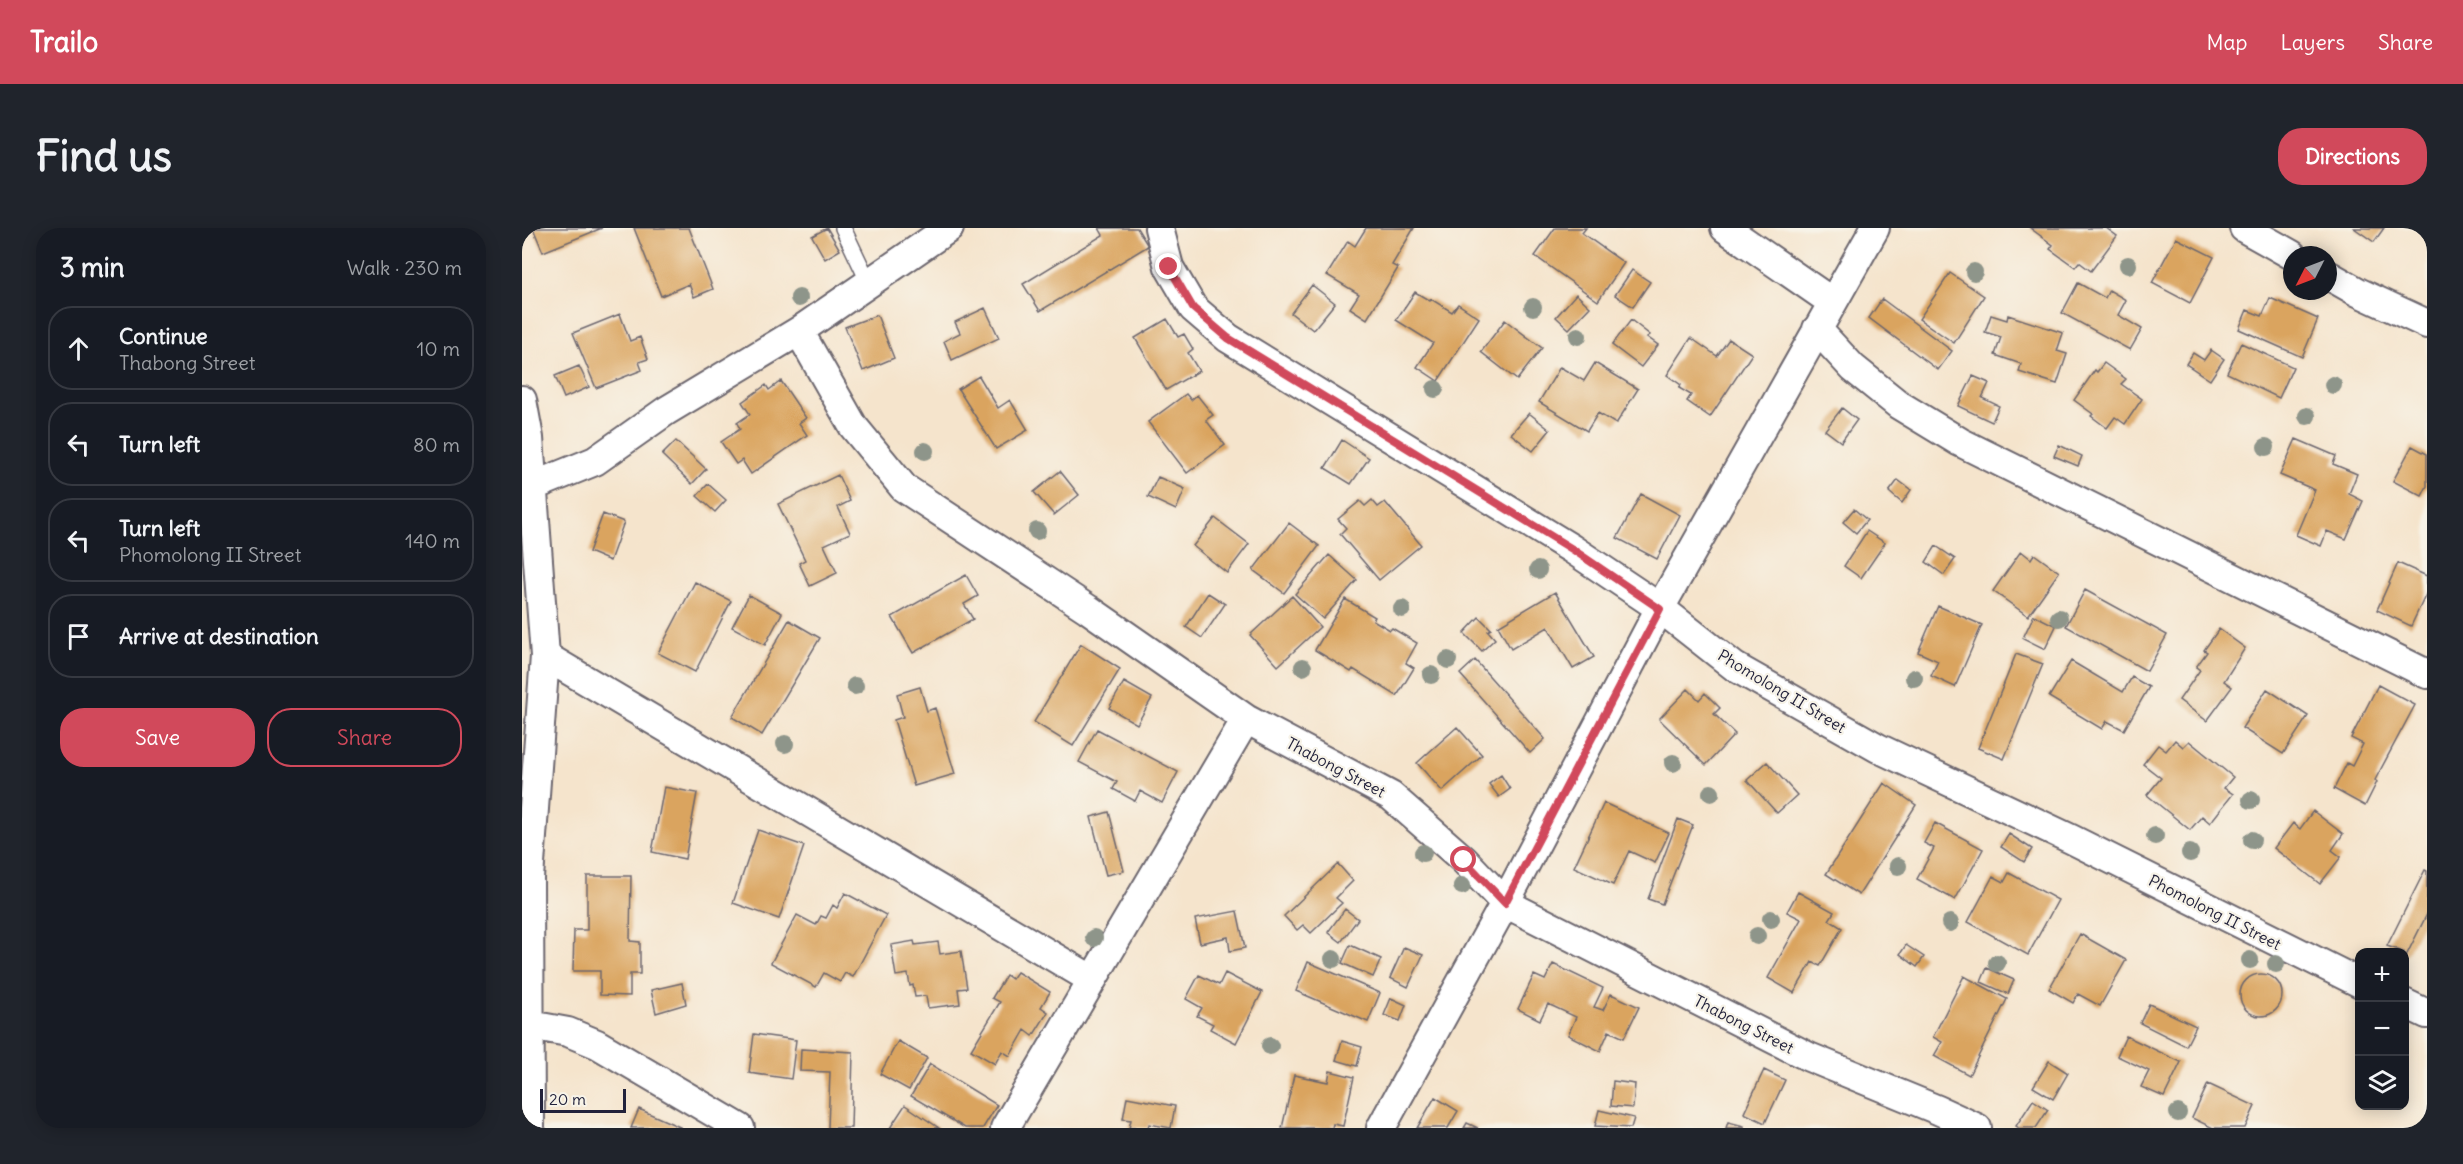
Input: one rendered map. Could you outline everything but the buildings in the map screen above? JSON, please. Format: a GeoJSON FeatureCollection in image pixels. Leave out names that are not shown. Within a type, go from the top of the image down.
{"type":"FeatureCollection","features":[{"type":"Feature","properties":{"kind":"street"},"geometry":{"type":"LineString","coordinates":[[531,487],[595,461],[666,411],[799,331],[949,228]]}},
{"type":"Feature","properties":{"kind":"street","name":"Phomolong II Street"},"geometry":{"type":"LineString","coordinates":[[1159,228],[1169,267],[1193,308],[1228,338],[1572,549],[1660,609],[1735,667],[1878,748],[2071,839],[2355,981]]}},
{"type":"Feature","properties":{"kind":"street"},"geometry":{"type":"LineString","coordinates":[[1725,228],[1832,302]]}},
{"type":"Feature","properties":{"kind":"street"},"geometry":{"type":"LineString","coordinates":[[1381,1128],[1505,903],[1660,609],[1875,228]]}},
{"type":"Feature","properties":{"kind":"street"},"geometry":{"type":"LineString","coordinates":[[2244,228],[2283,250]]}},
{"type":"Feature","properties":{"kind":"street"},"geometry":{"type":"LineString","coordinates":[[2337,279],[2427,324]]}},
{"type":"Feature","properties":{"kind":"street"},"geometry":{"type":"LineString","coordinates":[[1817,329],[1853,368],[1899,405],[1960,442],[2427,674]]}},
{"type":"Feature","properties":{"kind":"street","name":"Thabong Street"},"geometry":{"type":"LineString","coordinates":[[799,331],[853,426],[904,488],[1088,609],[1246,719],[1391,796],[1464,860],[1505,903],[1809,1057],[1977,1128]]}},
{"type":"Feature","properties":{"kind":"street"},"geometry":{"type":"LineString","coordinates":[[522,400],[529,438],[545,656],[529,878],[530,1128]]}},
{"type":"Feature","properties":{"kind":"street"},"geometry":{"type":"LineString","coordinates":[[545,656],[1091,979]]}},
{"type":"Feature","properties":{"kind":"street"},"geometry":{"type":"LineString","coordinates":[[1005,1128],[1246,719]]}},
{"type":"Feature","properties":{"kind":"street"},"geometry":{"type":"LineString","coordinates":[[2409,1006],[2427,1014]]}},
{"type":"Feature","properties":{"kind":"street"},"geometry":{"type":"LineString","coordinates":[[530,1025],[568,1032],[597,1044],[740,1128]]}},
{"type":"Feature","properties":{"kind":"lane"},"geometry":{"type":"LineString","coordinates":[[843,228],[869,283]]}},
{"type":"Feature","properties":{"kind":"route"},"geometry":{"type":"LineString","coordinates":[[1169,267],[1193,308],[1228,338],[1572,549],[1660,609],[1505,903],[1464,860]]}}]}
